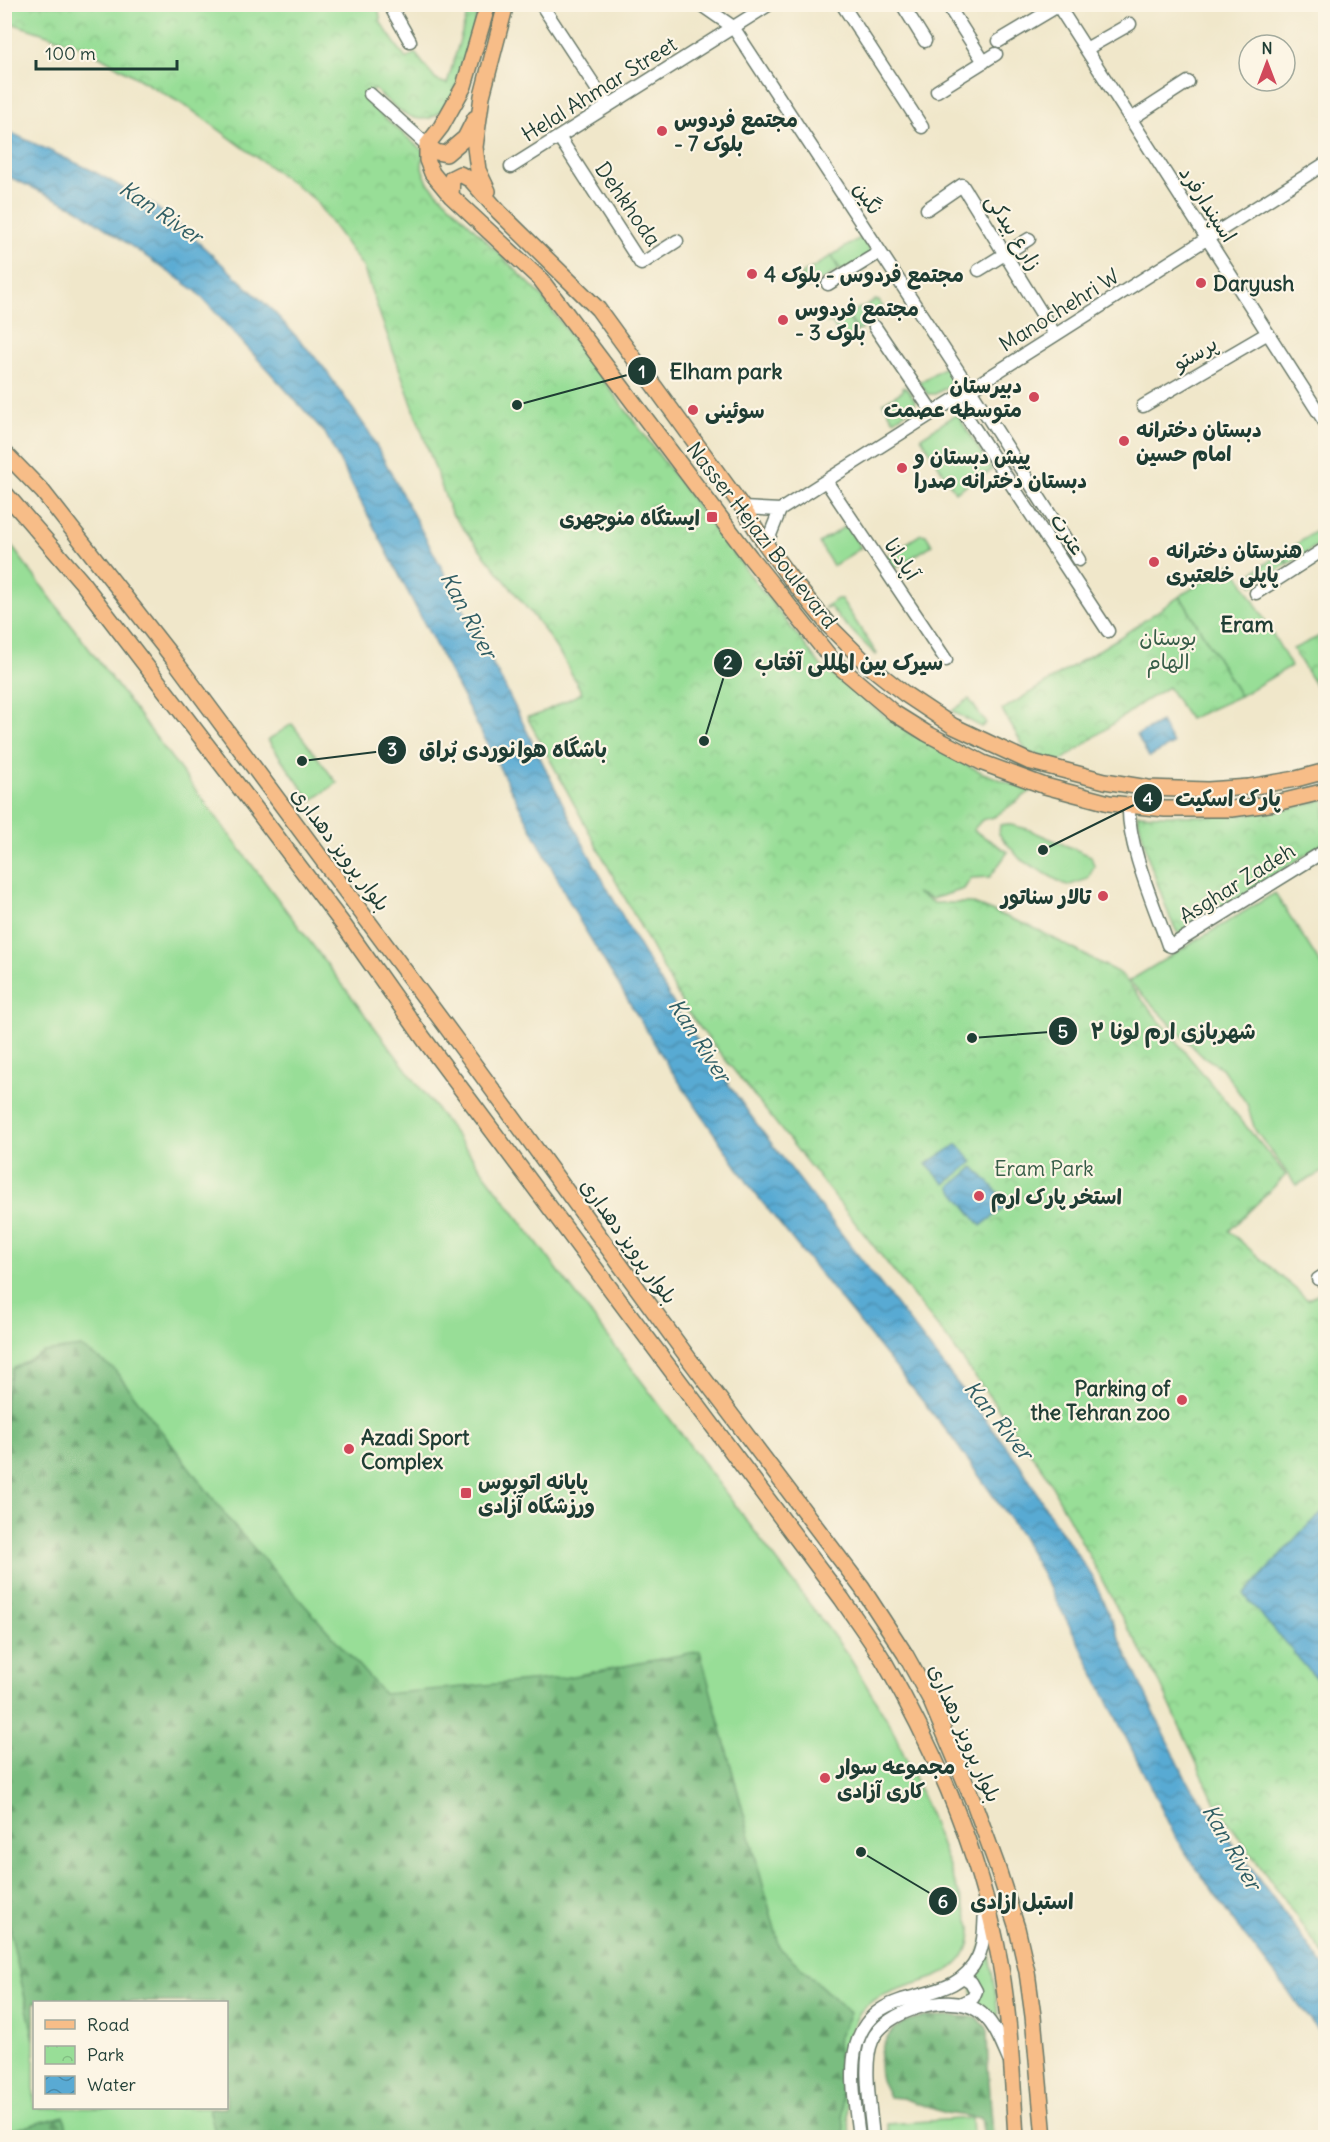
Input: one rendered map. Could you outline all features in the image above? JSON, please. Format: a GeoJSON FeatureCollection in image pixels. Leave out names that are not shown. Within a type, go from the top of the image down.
{"type":"FeatureCollection","features":[{"type":"Feature","properties":{"kind":"main road"},"geometry":{"type":"LineString","coordinates":[[483,96],[470,130],[454,149],[446,154],[436,152],[427,145],[441,127],[464,86],[488,4]]}},
{"type":"Feature","properties":{"kind":"main road"},"geometry":{"type":"LineString","coordinates":[[499,212],[478,170],[475,147],[483,96],[506,4]]}},
{"type":"Feature","properties":{"kind":"main road","name":"Nasser Hejazi Boulevard"},"geometry":{"type":"LineString","coordinates":[[427,145],[427,160],[432,173],[451,196],[541,280],[750,557],[834,662],[894,713],[926,733],[983,762],[1045,786],[1129,806],[1165,809],[1232,809],[1276,803],[1326,792]]}},
{"type":"Feature","properties":{"kind":"main road"},"geometry":{"type":"LineString","coordinates":[[451,196],[452,178],[460,174],[471,180],[499,212]]}},
{"type":"Feature","properties":{"kind":"main road","name":"Nasser Hejazi Boulevard"},"geometry":{"type":"LineString","coordinates":[[499,212],[598,309],[743,508],[766,545],[831,628],[886,680],[953,726],[1028,761],[1105,781],[1148,788],[1208,790],[1249,787],[1326,771]]}},
{"type":"Feature","properties":{"kind":"main road","name":"بلوار پرویز دهداری"},"geometry":{"type":"LineString","coordinates":[[4,452],[43,492],[106,570],[179,667],[458,1042],[689,1359],[862,1588],[905,1654],[930,1699],[974,1803],[1017,1928],[1027,1972],[1033,2016],[1044,2138]]}},
{"type":"Feature","properties":{"kind":"main road","name":"بلوار پرویز دهداری"},"geometry":{"type":"LineString","coordinates":[[4,492],[81,581],[345,927],[424,1040],[842,1599],[884,1662],[936,1765],[973,1857],[985,1896],[1004,1985],[1016,2138]]}},
{"type":"Feature","properties":{"kind":"street"},"geometry":{"type":"LineString","coordinates":[[388,4],[410,41]]}},
{"type":"Feature","properties":{"kind":"street"},"geometry":{"type":"LineString","coordinates":[[541,4],[608,106]]}},
{"type":"Feature","properties":{"kind":"street"},"geometry":{"type":"LineString","coordinates":[[700,4],[733,27]]}},
{"type":"Feature","properties":{"kind":"street","name":"Helal Ahmar Street"},"geometry":{"type":"LineString","coordinates":[[511,167],[770,4]]}},
{"type":"Feature","properties":{"kind":"street"},"geometry":{"type":"LineString","coordinates":[[842,4],[922,127]]}},
{"type":"Feature","properties":{"kind":"street"},"geometry":{"type":"LineString","coordinates":[[902,4],[925,41]]}},
{"type":"Feature","properties":{"kind":"street"},"geometry":{"type":"LineString","coordinates":[[947,4],[984,62]]}},
{"type":"Feature","properties":{"kind":"street"},"geometry":{"type":"LineString","coordinates":[[999,41],[1059,5]]}},
{"type":"Feature","properties":{"kind":"street","name":"اسپندارفرد"},"geometry":{"type":"LineString","coordinates":[[1059,5],[1326,424]]}},
{"type":"Feature","properties":{"kind":"street"},"geometry":{"type":"LineString","coordinates":[[1086,49],[1130,24]]}},
{"type":"Feature","properties":{"kind":"street","name":"نگین"},"geometry":{"type":"LineString","coordinates":[[733,27],[1079,560]]}},
{"type":"Feature","properties":{"kind":"street"},"geometry":{"type":"LineString","coordinates":[[937,91],[996,54]]}},
{"type":"Feature","properties":{"kind":"street"},"geometry":{"type":"LineString","coordinates":[[1131,119],[1188,82]]}},
{"type":"Feature","properties":{"kind":"street"},"geometry":{"type":"LineString","coordinates":[[370,94],[427,145]]}},
{"type":"Feature","properties":{"kind":"street","name":"Dehkhoda"},"geometry":{"type":"LineString","coordinates":[[559,137],[641,264],[677,241]]}},
{"type":"Feature","properties":{"kind":"street","name":"Manochehri W"},"geometry":{"type":"LineString","coordinates":[[780,510],[1326,164]]}},
{"type":"Feature","properties":{"kind":"street","name":"زارع بیدکی"},"geometry":{"type":"LineString","coordinates":[[927,209],[962,185],[1055,335]]}},
{"type":"Feature","properties":{"kind":"street"},"geometry":{"type":"LineString","coordinates":[[979,270],[1029,238]]}},
{"type":"Feature","properties":{"kind":"street"},"geometry":{"type":"LineString","coordinates":[[828,284],[880,252]]}},
{"type":"Feature","properties":{"kind":"street"},"geometry":{"type":"LineString","coordinates":[[875,327],[933,413]]}},
{"type":"Feature","properties":{"kind":"street","name":"پرستو"},"geometry":{"type":"LineString","coordinates":[[1143,406],[1268,333]]}},
{"type":"Feature","properties":{"kind":"street","name":"عترت"},"geometry":{"type":"LineString","coordinates":[[955,399],[1108,632]]}},
{"type":"Feature","properties":{"kind":"street","name":"آپادانا"},"geometry":{"type":"LineString","coordinates":[[826,480],[946,660]]}},
{"type":"Feature","properties":{"kind":"street"},"geometry":{"type":"LineString","coordinates":[[743,508],[780,510],[766,545]]}},
{"type":"Feature","properties":{"kind":"street"},"geometry":{"type":"LineString","coordinates":[[1256,593],[1326,548]]}},
{"type":"Feature","properties":{"kind":"street","name":"Asghar Zadeh"},"geometry":{"type":"LineString","coordinates":[[1129,806],[1128,818],[1137,852],[1161,925],[1171,946],[1326,850]]}},
{"type":"Feature","properties":{"kind":"street"},"geometry":{"type":"LineString","coordinates":[[859,2138],[855,2056],[864,2027],[878,2012],[897,2001],[940,1990],[963,1977],[981,1949],[985,1896]]}},
{"type":"Feature","properties":{"kind":"street"},"geometry":{"type":"LineString","coordinates":[[873,2138],[868,2067],[872,2041],[887,2021],[902,2013],[944,2004],[962,2003],[973,1998],[976,1991],[971,1982],[963,1977]]}},
{"type":"Feature","properties":{"kind":"street"},"geometry":{"type":"LineString","coordinates":[[962,2003],[979,2011],[991,2023],[1011,2065]]}},
{"type":"Feature","properties":{"kind":"green space","name":"Eram Park"},"geometry":{"type":"Polygon","coordinates":[[[4,5],[378,5],[381,23],[406,59],[415,53],[436,80],[447,84],[470,5],[479,5],[468,56],[453,95],[443,109],[430,118],[415,118],[399,110],[374,89],[364,100],[423,151],[422,168],[428,183],[539,293],[708,521],[822,667],[884,715],[947,755],[983,773],[1031,791],[994,817],[982,820],[973,830],[1008,852],[990,877],[971,878],[964,889],[932,899],[916,893],[934,903],[971,903],[1032,927],[1121,974],[1286,1175],[1229,1231],[1308,1300],[1325,1289],[1325,1957],[1215,1803],[1160,1683],[1120,1614],[1044,1471],[946,1337],[685,1009],[527,717],[537,715],[582,693],[542,627],[451,513],[363,267],[314,199],[189,108],[84,47],[5,21],[4,5]]]}},
{"type":"Feature","properties":{"kind":"green space"},"geometry":{"type":"Polygon","coordinates":[[[860,238],[870,250],[870,255],[842,272],[832,257],[839,270],[808,288],[802,276],[799,276],[860,238]]]}},
{"type":"Feature","properties":{"kind":"green space"},"geometry":{"type":"Polygon","coordinates":[[[875,300],[879,301],[885,315],[858,331],[849,317],[846,317],[859,308],[864,310],[872,321],[865,309],[862,308],[875,300]]]}},
{"type":"Feature","properties":{"kind":"green space"},"geometry":{"type":"Polygon","coordinates":[[[842,314],[845,319],[848,318],[857,332],[843,341],[832,323],[828,323],[842,314]]]}},
{"type":"Feature","properties":{"kind":"green space"},"geometry":{"type":"Polygon","coordinates":[[[946,368],[951,378],[949,386],[935,394],[927,394],[921,384],[917,384],[946,368]]]}},
{"type":"Feature","properties":{"kind":"green space"},"geometry":{"type":"Polygon","coordinates":[[[903,387],[907,388],[915,401],[914,407],[894,420],[883,403],[903,391],[903,387]]]}},
{"type":"Feature","properties":{"kind":"green space"},"geometry":{"type":"Polygon","coordinates":[[[957,414],[992,470],[955,492],[921,437],[957,414]]]}},
{"type":"Feature","properties":{"kind":"green space"},"geometry":{"type":"Polygon","coordinates":[[[844,527],[848,527],[861,548],[833,566],[819,543],[844,527]]]}},
{"type":"Feature","properties":{"kind":"green space"},"geometry":{"type":"Polygon","coordinates":[[[1320,528],[1325,540],[1289,564],[1281,553],[1320,528]]]}},
{"type":"Feature","properties":{"kind":"green space"},"geometry":{"type":"Polygon","coordinates":[[[921,534],[926,535],[932,545],[894,569],[888,560],[882,559],[921,534]]]}},
{"type":"Feature","properties":{"kind":"green space","name":"Azadi Sport Complex"},"geometry":{"type":"Polygon","coordinates":[[[4,536],[848,1655],[891,1726],[922,1795],[971,1926],[969,1945],[961,1960],[950,1970],[885,1995],[860,2012],[848,2041],[846,2057],[850,2137],[5,2137],[4,536]]]}},
{"type":"Feature","properties":{"kind":"green space"},"geometry":{"type":"Polygon","coordinates":[[[1277,553],[1280,553],[1287,564],[1253,586],[1247,576],[1276,557],[1277,553]]]}},
{"type":"Feature","properties":{"kind":"green space"},"geometry":{"type":"Polygon","coordinates":[[[1232,563],[1291,666],[1240,696],[1180,596],[1232,563]]]}},
{"type":"Feature","properties":{"kind":"green space","name":"بوستان الهام"},"geometry":{"type":"Polygon","coordinates":[[[1180,596],[1240,696],[1189,719],[1168,687],[1058,763],[1027,752],[1002,710],[1120,637],[1180,596]]]}},
{"type":"Feature","properties":{"kind":"green space"},"geometry":{"type":"Polygon","coordinates":[[[837,599],[841,599],[876,655],[830,607],[824,608],[837,599]]]}},
{"type":"Feature","properties":{"kind":"green space"},"geometry":{"type":"Polygon","coordinates":[[[1322,635],[1325,642],[1325,701],[1293,649],[1322,635]]]}},
{"type":"Feature","properties":{"kind":"green space"},"geometry":{"type":"Polygon","coordinates":[[[969,699],[986,723],[981,727],[952,711],[969,699]]]}},
{"type":"Feature","properties":{"kind":"green space"},"geometry":{"type":"Polygon","coordinates":[[[292,724],[337,783],[311,801],[268,740],[292,724]]]}},
{"type":"Feature","properties":{"kind":"green space"},"geometry":{"type":"Polygon","coordinates":[[[1325,799],[1325,842],[1183,936],[1177,932],[1149,860],[1137,814],[1232,815],[1279,810],[1325,799]]]}},
{"type":"Feature","properties":{"kind":"green space"},"geometry":{"type":"Polygon","coordinates":[[[1007,824],[1027,829],[1091,856],[1094,866],[1088,879],[1067,886],[1020,859],[999,834],[1000,825],[1007,824]]]}},
{"type":"Feature","properties":{"kind":"green space"},"geometry":{"type":"Polygon","coordinates":[[[1275,893],[1325,971],[1325,1171],[1296,1185],[1255,1130],[1247,1104],[1222,1068],[1201,1055],[1129,981],[1275,893]]]}},
{"type":"Feature","properties":{"kind":"green space"},"geometry":{"type":"Polygon","coordinates":[[[81,1347],[114,1369],[234,1526],[384,1694],[563,1678],[700,1651],[780,1948],[850,2013],[837,2041],[845,2137],[216,2137],[209,2109],[228,2109],[228,2001],[33,2001],[33,2035],[8,1921],[4,1922],[5,1399],[12,1369],[44,1352],[81,1347]]]}},
{"type":"Feature","properties":{"kind":"green space"},"geometry":{"type":"Polygon","coordinates":[[[986,1934],[1000,2036],[975,2004],[969,1976],[986,1934]]]}},
{"type":"Feature","properties":{"kind":"green space"},"geometry":{"type":"Polygon","coordinates":[[[977,2017],[987,2028],[993,2137],[984,2137],[981,2118],[945,2113],[902,2098],[889,2097],[881,2080],[879,2062],[881,2053],[893,2030],[908,2021],[919,2018],[977,2017]]]}},
{"type":"Feature","properties":{"kind":"green space"},"geometry":{"type":"Polygon","coordinates":[[[64,2116],[69,2137],[5,2137],[5,2132],[64,2116]]]}},
{"type":"Feature","properties":{"kind":"green space"},"geometry":{"type":"Polygon","coordinates":[[[972,2118],[973,2137],[889,2137],[888,2124],[972,2118]]]}},
{"type":"Feature","properties":{"kind":"water","name":"Kan River"},"geometry":{"type":"Polygon","coordinates":[[[5,130],[91,170],[151,203],[197,241],[274,312],[322,365],[369,432],[502,681],[579,836],[635,939],[685,1023],[761,1130],[1019,1463],[1050,1515],[1092,1576],[1188,1783],[1325,1968],[1325,2039],[1231,1918],[1177,1840],[1081,1647],[1021,1535],[950,1435],[754,1192],[667,1064],[579,920],[325,433],[196,291],[76,208],[5,175],[5,130]]]}},
{"type":"Feature","properties":{"kind":"water"},"geometry":{"type":"Polygon","coordinates":[[[1161,722],[1173,744],[1149,757],[1137,735],[1161,722]]]}},
{"type":"Feature","properties":{"kind":"water"},"geometry":{"type":"Polygon","coordinates":[[[958,1144],[973,1162],[945,1184],[926,1164],[958,1144]]]}},
{"type":"Feature","properties":{"kind":"water","name":"استخر پارک ارم"},"geometry":{"type":"Polygon","coordinates":[[[974,1167],[1009,1204],[981,1226],[950,1187],[974,1167]]]}},
{"type":"Feature","properties":{"kind":"water"},"geometry":{"type":"Polygon","coordinates":[[[1325,1511],[1325,1689],[1244,1595],[1302,1531],[1325,1511]]]}},
{"type":"Feature","properties":{"kind":"place","name":"مجتمع فردوس - بلوک 7"},"geometry":{"type":"Point","coordinates":[662,131]}},
{"type":"Feature","properties":{"kind":"place","name":"مجتمع فردوس - بلوک 4"},"geometry":{"type":"Point","coordinates":[752,274]}},
{"type":"Feature","properties":{"kind":"place","name":"Daryush"},"geometry":{"type":"Point","coordinates":[1201,283]}},
{"type":"Feature","properties":{"kind":"place","name":"مجتمع فردوس - بلوک 3"},"geometry":{"type":"Point","coordinates":[783,320]}},
{"type":"Feature","properties":{"kind":"place","name":"دبیرستان متوسطه عصمت"},"geometry":{"type":"Point","coordinates":[1034,397]}},
{"type":"Feature","properties":{"kind":"place","name":"Elham park"},"geometry":{"type":"Point","coordinates":[517,405]}},
{"type":"Feature","properties":{"kind":"place","name":"سوئینی"},"geometry":{"type":"Point","coordinates":[693,410]}},
{"type":"Feature","properties":{"kind":"place","name":"دبستان دخترانه امام حسین"},"geometry":{"type":"Point","coordinates":[1124,441]}},
{"type":"Feature","properties":{"kind":"place","name":"پیش دبستان و دبستان دخترانه صدرا"},"geometry":{"type":"Point","coordinates":[902,468]}},
{"type":"Feature","properties":{"kind":"place","name":"ایستگاه منوچهری"},"geometry":{"type":"Point","coordinates":[712,517]}},
{"type":"Feature","properties":{"kind":"place","name":"هنرستان دخترانه پاپلی خلعتبری"},"geometry":{"type":"Point","coordinates":[1154,562]}},
{"type":"Feature","properties":{"kind":"place","name":"سیرک بین المللی آفتاب"},"geometry":{"type":"Point","coordinates":[704,741]}},
{"type":"Feature","properties":{"kind":"place","name":"باشگاه هوانوردی بُراق"},"geometry":{"type":"Point","coordinates":[302,761]}},
{"type":"Feature","properties":{"kind":"place","name":"پارک اسکیت"},"geometry":{"type":"Point","coordinates":[1043,850]}},
{"type":"Feature","properties":{"kind":"place","name":"تالار سناتور"},"geometry":{"type":"Point","coordinates":[1103,896]}},
{"type":"Feature","properties":{"kind":"place","name":"شهربازی ارم لونا ۲"},"geometry":{"type":"Point","coordinates":[972,1038]}},
{"type":"Feature","properties":{"kind":"place","name":"استخر پارک ارم"},"geometry":{"type":"Point","coordinates":[979,1196]}},
{"type":"Feature","properties":{"kind":"place","name":"Parking of the Tehran zoo"},"geometry":{"type":"Point","coordinates":[1182,1400]}},
{"type":"Feature","properties":{"kind":"place","name":"Azadi Sport Complex"},"geometry":{"type":"Point","coordinates":[349,1449]}},
{"type":"Feature","properties":{"kind":"place","name":"پایانه اتوبوس ورزشگاه آزادی"},"geometry":{"type":"Point","coordinates":[466,1493]}},
{"type":"Feature","properties":{"kind":"place","name":"مجموعه سوار کاری آزادی"},"geometry":{"type":"Point","coordinates":[825,1778]}},
{"type":"Feature","properties":{"kind":"place","name":"استبل ازادی"},"geometry":{"type":"Point","coordinates":[861,1852]}},
{"type":"Feature","properties":{"kind":"district","name":"Eram"},"geometry":{"type":"Point","coordinates":[1247,624]}}]}
